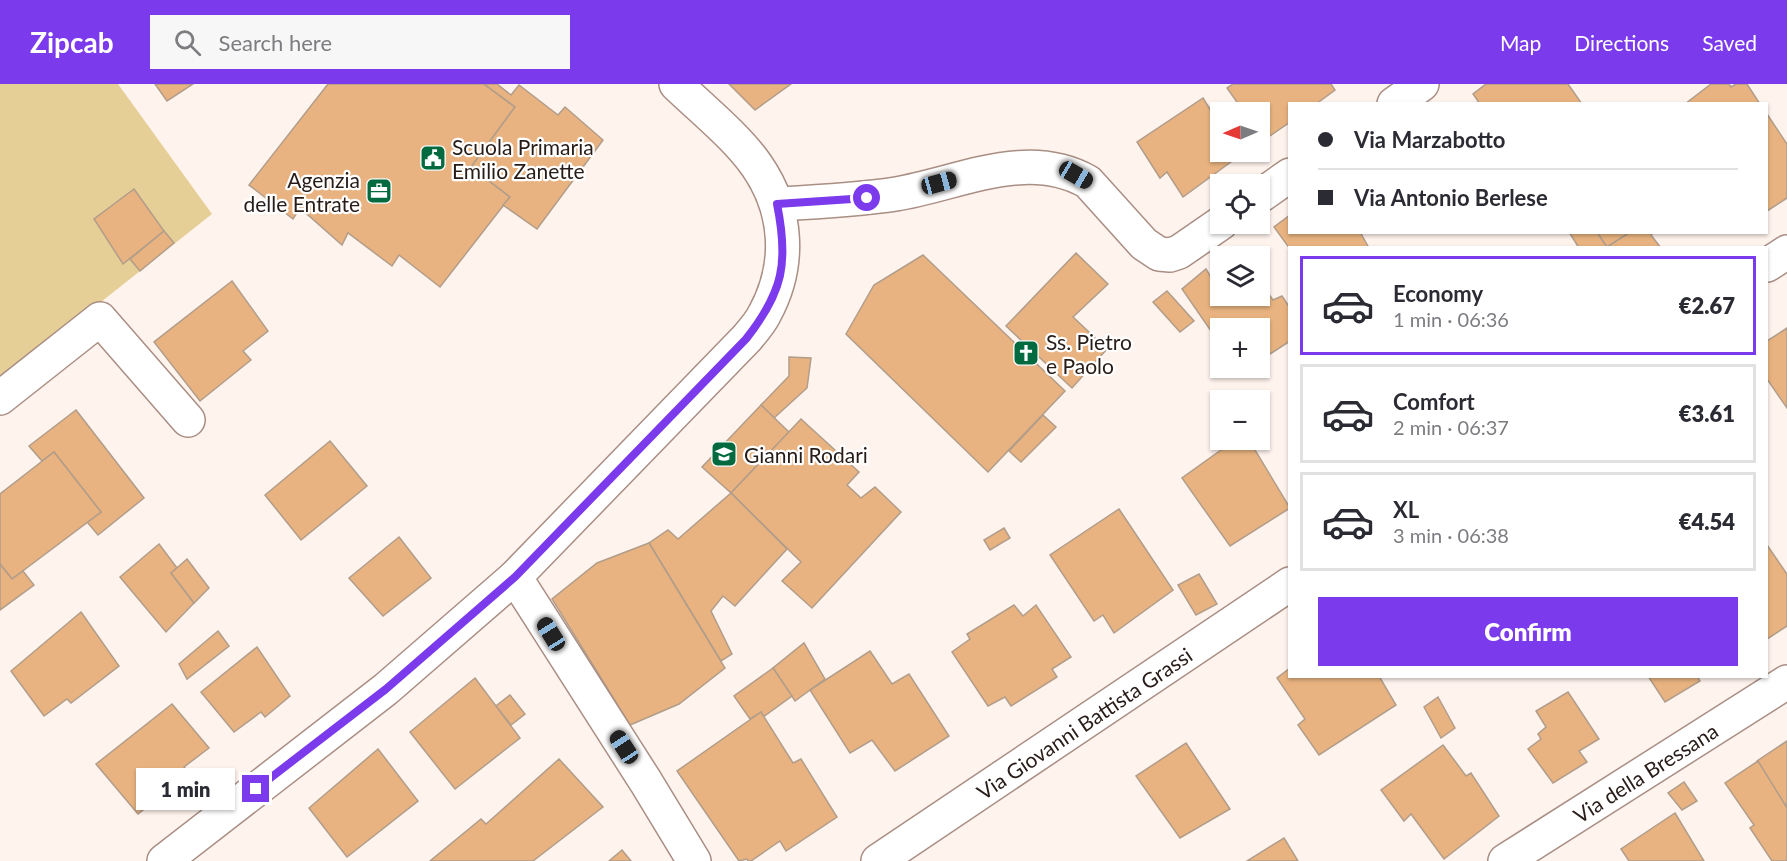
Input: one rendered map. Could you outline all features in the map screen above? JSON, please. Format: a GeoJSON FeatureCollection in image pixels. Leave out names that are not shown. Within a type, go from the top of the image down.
{"type":"FeatureCollection","features":[{"type":"Feature","properties":{"kind":"street"},"geometry":{"type":"LineString","coordinates":[[164,861],[386,689],[515,577],[746,339],[764,316],[781,275],[784,254],[779,215],[768,184],[756,164],[676,84]]}},
{"type":"Feature","properties":{"kind":"street"},"geometry":{"type":"LineString","coordinates":[[1397,102],[1422,84]]}},
{"type":"Feature","properties":{"kind":"street"},"geometry":{"type":"LineString","coordinates":[[779,215],[919,189],[978,173],[1047,168],[1076,175],[1088,182],[1144,244],[1160,254],[1170,255],[1179,252],[1210,231]]}},
{"type":"Feature","properties":{"kind":"street"},"geometry":{"type":"LineString","coordinates":[[1270,189],[1288,176]]}},
{"type":"Feature","properties":{"kind":"street"},"geometry":{"type":"LineString","coordinates":[[1768,264],[1787,252]]}},
{"type":"Feature","properties":{"kind":"street"},"geometry":{"type":"LineString","coordinates":[[0,398],[100,319],[188,420]]}},
{"type":"Feature","properties":{"kind":"street"},"geometry":{"type":"LineString","coordinates":[[515,577],[694,861]]}},
{"type":"Feature","properties":{"kind":"street","name":"Via Giovanni Battista Grassi"},"geometry":{"type":"LineString","coordinates":[[878,861],[1288,585]]}},
{"type":"Feature","properties":{"kind":"street","name":"Via della Bressana"},"geometry":{"type":"LineString","coordinates":[[1505,861],[1787,682]]}},
{"type":"Feature","properties":{"kind":"shaded area"},"geometry":{"type":"Polygon","coordinates":[[[0,84],[118,84],[212,214],[0,382],[0,84]]]}},
{"type":"Feature","properties":{"kind":"building"},"geometry":{"type":"Polygon","coordinates":[[[155,84],[193,84],[167,101],[155,84]]]}},
{"type":"Feature","properties":{"kind":"building","name":"Agenzia delle Entrate"},"geometry":{"type":"Polygon","coordinates":[[[328,84],[484,84],[515,107],[471,167],[510,197],[440,287],[399,255],[392,266],[348,233],[342,245],[300,208],[293,219],[249,185],[328,84]]]}},
{"type":"Feature","properties":{"kind":"building"},"geometry":{"type":"Polygon","coordinates":[[[484,84],[497,84],[511,95],[519,85],[558,115],[565,107],[603,140],[537,229],[503,205],[510,197],[471,167],[515,107],[484,84]]]}},
{"type":"Feature","properties":{"kind":"building"},"geometry":{"type":"Polygon","coordinates":[[[729,84],[791,84],[755,110],[729,84]]]}},
{"type":"Feature","properties":{"kind":"building"},"geometry":{"type":"Polygon","coordinates":[[[1233,84],[1331,84],[1335,90],[1319,102],[1288,102],[1288,123],[1270,136],[1270,102],[1237,102],[1227,88],[1233,84]]]}},
{"type":"Feature","properties":{"kind":"building"},"geometry":{"type":"Polygon","coordinates":[[[1486,84],[1568,84],[1581,102],[1479,102],[1473,94],[1486,84]]]}},
{"type":"Feature","properties":{"kind":"building"},"geometry":{"type":"Polygon","coordinates":[[[1711,84],[1729,84],[1731,87],[1736,84],[1747,84],[1759,102],[1688,102],[1711,84]]]}},
{"type":"Feature","properties":{"kind":"building"},"geometry":{"type":"Polygon","coordinates":[[[1203,98],[1210,109],[1210,162],[1231,162],[1214,174],[1210,174],[1210,177],[1183,197],[1167,172],[1160,178],[1137,142],[1203,98]]]}},
{"type":"Feature","properties":{"kind":"building"},"geometry":{"type":"Polygon","coordinates":[[[1768,116],[1787,144],[1787,198],[1768,210],[1768,116]]]}},
{"type":"Feature","properties":{"kind":"building"},"geometry":{"type":"Polygon","coordinates":[[[134,189],[164,231],[123,264],[94,219],[134,189]]]}},
{"type":"Feature","properties":{"kind":"building"},"geometry":{"type":"Polygon","coordinates":[[[1288,216],[1288,234],[1361,234],[1368,246],[1288,246],[1274,227],[1288,216]]]}},
{"type":"Feature","properties":{"kind":"building"},"geometry":{"type":"Polygon","coordinates":[[[164,231],[174,243],[140,271],[130,259],[164,231]]]}},
{"type":"Feature","properties":{"kind":"building"},"geometry":{"type":"Polygon","coordinates":[[[1570,234],[1598,234],[1606,246],[1578,246],[1570,234]]]}},
{"type":"Feature","properties":{"kind":"building"},"geometry":{"type":"Polygon","coordinates":[[[1598,234],[1627,234],[1609,246],[1598,234]]]}},
{"type":"Feature","properties":{"kind":"building"},"geometry":{"type":"Polygon","coordinates":[[[1627,234],[1651,235],[1659,246],[1609,246],[1627,234]]]}},
{"type":"Feature","properties":{"kind":"building"},"geometry":{"type":"Polygon","coordinates":[[[1076,253],[1108,284],[1073,317],[1107,349],[1072,388],[1006,326],[1076,253]]]}},
{"type":"Feature","properties":{"kind":"building"},"geometry":{"type":"Polygon","coordinates":[[[923,255],[1065,391],[988,472],[846,334],[874,285],[923,255]]]}},
{"type":"Feature","properties":{"kind":"building"},"geometry":{"type":"Polygon","coordinates":[[[1206,269],[1210,276],[1210,306],[1270,306],[1270,296],[1273,300],[1282,296],[1288,305],[1288,342],[1270,354],[1270,318],[1210,318],[1210,330],[1182,289],[1206,269]]]}},
{"type":"Feature","properties":{"kind":"building"},"geometry":{"type":"Polygon","coordinates":[[[232,281],[268,331],[243,351],[251,360],[200,401],[154,342],[232,281]]]}},
{"type":"Feature","properties":{"kind":"building"},"geometry":{"type":"Polygon","coordinates":[[[1167,291],[1194,321],[1180,332],[1153,302],[1167,291]]]}},
{"type":"Feature","properties":{"kind":"building"},"geometry":{"type":"Polygon","coordinates":[[[1787,328],[1787,408],[1768,380],[1768,340],[1787,328]]]}},
{"type":"Feature","properties":{"kind":"building"},"geometry":{"type":"Polygon","coordinates":[[[789,357],[811,358],[807,388],[774,418],[761,405],[789,376],[789,357]]]}},
{"type":"Feature","properties":{"kind":"building"},"geometry":{"type":"Polygon","coordinates":[[[761,405],[789,432],[731,493],[702,467],[761,405]]]}},
{"type":"Feature","properties":{"kind":"building"},"geometry":{"type":"Polygon","coordinates":[[[76,410],[144,498],[98,535],[87,522],[101,512],[54,452],[42,461],[29,446],[76,410]]]}},
{"type":"Feature","properties":{"kind":"building"},"geometry":{"type":"Polygon","coordinates":[[[1043,415],[1056,427],[1021,462],[1009,451],[1043,415]]]}},
{"type":"Feature","properties":{"kind":"building"},"geometry":{"type":"Polygon","coordinates":[[[801,419],[859,472],[847,485],[861,498],[875,487],[901,512],[812,608],[782,581],[801,562],[731,493],[801,419]]]}},
{"type":"Feature","properties":{"kind":"building"},"geometry":{"type":"Polygon","coordinates":[[[330,441],[367,486],[301,540],[265,495],[330,441]]]}},
{"type":"Feature","properties":{"kind":"building"},"geometry":{"type":"Polygon","coordinates":[[[1221,450],[1255,450],[1288,505],[1288,509],[1230,546],[1182,478],[1221,450]]]}},
{"type":"Feature","properties":{"kind":"building"},"geometry":{"type":"Polygon","coordinates":[[[54,452],[101,512],[12,579],[0,564],[0,494],[54,452]]]}},
{"type":"Feature","properties":{"kind":"building"},"geometry":{"type":"Polygon","coordinates":[[[731,493],[787,549],[735,606],[723,596],[711,611],[732,654],[721,661],[649,543],[668,530],[678,539],[731,493]]]}},
{"type":"Feature","properties":{"kind":"building"},"geometry":{"type":"Polygon","coordinates":[[[1119,509],[1173,590],[1114,633],[1103,615],[1094,621],[1050,555],[1119,509]]]}},
{"type":"Feature","properties":{"kind":"building"},"geometry":{"type":"Polygon","coordinates":[[[1004,528],[1010,538],[990,550],[984,540],[1004,528]]]}},
{"type":"Feature","properties":{"kind":"building"},"geometry":{"type":"Polygon","coordinates":[[[399,537],[431,578],[383,616],[349,578],[399,537]]]}},
{"type":"Feature","properties":{"kind":"building"},"geometry":{"type":"Polygon","coordinates":[[[649,543],[725,668],[679,704],[630,725],[552,599],[597,563],[649,543]]]}},
{"type":"Feature","properties":{"kind":"building"},"geometry":{"type":"Polygon","coordinates":[[[159,544],[177,568],[171,573],[194,603],[166,632],[120,577],[159,544]]]}},
{"type":"Feature","properties":{"kind":"building"},"geometry":{"type":"Polygon","coordinates":[[[1768,546],[1787,574],[1787,626],[1768,638],[1768,546]]]}},
{"type":"Feature","properties":{"kind":"building"},"geometry":{"type":"Polygon","coordinates":[[[187,559],[209,588],[194,603],[171,573],[187,559]]]}},
{"type":"Feature","properties":{"kind":"building"},"geometry":{"type":"Polygon","coordinates":[[[0,564],[12,579],[23,571],[34,585],[0,610],[0,564]]]}},
{"type":"Feature","properties":{"kind":"building"},"geometry":{"type":"Polygon","coordinates":[[[1199,574],[1217,604],[1196,615],[1178,585],[1199,574]]]}},
{"type":"Feature","properties":{"kind":"building"},"geometry":{"type":"Polygon","coordinates":[[[1014,605],[1023,616],[1036,605],[1071,657],[1052,669],[1057,677],[1011,706],[1005,697],[988,706],[952,652],[970,639],[967,634],[1014,605]]]}},
{"type":"Feature","properties":{"kind":"building"},"geometry":{"type":"Polygon","coordinates":[[[81,612],[119,666],[71,703],[67,699],[44,716],[11,671],[81,612]]]}},
{"type":"Feature","properties":{"kind":"building"},"geometry":{"type":"Polygon","coordinates":[[[218,631],[229,646],[187,679],[179,664],[218,631]]]}},
{"type":"Feature","properties":{"kind":"building"},"geometry":{"type":"Polygon","coordinates":[[[804,643],[825,679],[795,701],[773,668],[804,643]]]}},
{"type":"Feature","properties":{"kind":"building"},"geometry":{"type":"Polygon","coordinates":[[[257,647],[290,696],[265,717],[261,712],[234,732],[201,692],[257,647]]]}},
{"type":"Feature","properties":{"kind":"building"},"geometry":{"type":"Polygon","coordinates":[[[870,651],[892,684],[909,674],[949,736],[895,771],[872,740],[850,753],[810,690],[870,651]]]}},
{"type":"Feature","properties":{"kind":"building"},"geometry":{"type":"Polygon","coordinates":[[[773,668],[792,696],[763,717],[761,712],[750,719],[734,696],[773,668]]]}},
{"type":"Feature","properties":{"kind":"building"},"geometry":{"type":"Polygon","coordinates":[[[1288,670],[1288,678],[1380,678],[1396,705],[1319,755],[1298,725],[1305,719],[1277,678],[1288,670]]]}},
{"type":"Feature","properties":{"kind":"building"},"geometry":{"type":"Polygon","coordinates":[[[475,678],[520,738],[455,789],[410,732],[475,678]]]}},
{"type":"Feature","properties":{"kind":"building"},"geometry":{"type":"Polygon","coordinates":[[[1649,678],[1698,678],[1700,681],[1665,702],[1649,678]]]}},
{"type":"Feature","properties":{"kind":"building"},"geometry":{"type":"Polygon","coordinates":[[[1568,692],[1599,739],[1579,751],[1587,762],[1553,783],[1528,749],[1541,739],[1538,734],[1546,727],[1536,711],[1568,692]]]}},
{"type":"Feature","properties":{"kind":"building"},"geometry":{"type":"Polygon","coordinates":[[[510,695],[525,714],[511,725],[496,706],[510,695]]]}},
{"type":"Feature","properties":{"kind":"building"},"geometry":{"type":"Polygon","coordinates":[[[1438,697],[1455,728],[1441,738],[1424,707],[1438,697]]]}},
{"type":"Feature","properties":{"kind":"building"},"geometry":{"type":"Polygon","coordinates":[[[172,704],[209,748],[184,767],[190,773],[138,814],[96,764],[172,704]]]}},
{"type":"Feature","properties":{"kind":"building"},"geometry":{"type":"Polygon","coordinates":[[[761,712],[793,763],[801,759],[837,817],[786,851],[780,841],[751,861],[747,859],[739,861],[677,771],[761,712]]]}},
{"type":"Feature","properties":{"kind":"building"},"geometry":{"type":"Polygon","coordinates":[[[1787,741],[1787,808],[1757,761],[1787,741]]]}},
{"type":"Feature","properties":{"kind":"building"},"geometry":{"type":"Polygon","coordinates":[[[1186,743],[1230,809],[1180,838],[1136,776],[1186,743]]]}},
{"type":"Feature","properties":{"kind":"building"},"geometry":{"type":"Polygon","coordinates":[[[1443,745],[1466,776],[1471,773],[1499,816],[1444,859],[1411,814],[1404,821],[1381,790],[1443,745]]]}},
{"type":"Feature","properties":{"kind":"building"},"geometry":{"type":"Polygon","coordinates":[[[378,749],[418,801],[347,857],[309,808],[378,749]]]}},
{"type":"Feature","properties":{"kind":"building"},"geometry":{"type":"Polygon","coordinates":[[[559,759],[603,807],[533,861],[430,861],[481,819],[486,824],[559,759]]]}},
{"type":"Feature","properties":{"kind":"building"},"geometry":{"type":"Polygon","coordinates":[[[1758,761],[1787,808],[1787,861],[1772,861],[1750,828],[1754,825],[1725,783],[1758,761]]]}},
{"type":"Feature","properties":{"kind":"building"},"geometry":{"type":"Polygon","coordinates":[[[1684,782],[1697,801],[1682,810],[1668,793],[1684,782]]]}},
{"type":"Feature","properties":{"kind":"building"},"geometry":{"type":"Polygon","coordinates":[[[1675,813],[1704,861],[1629,861],[1621,849],[1675,813]]]}},
{"type":"Feature","properties":{"kind":"building"},"geometry":{"type":"Polygon","coordinates":[[[1284,838],[1298,861],[1247,861],[1284,838]]]}},
{"type":"Feature","properties":{"kind":"building"},"geometry":{"type":"Polygon","coordinates":[[[622,850],[631,861],[609,861],[622,850]]]}},
{"type":"Feature","properties":{"kind":"place","name":"Scuola Primaria Emilio Zanette"},"geometry":{"type":"Point","coordinates":[433,158]}},
{"type":"Feature","properties":{"kind":"place","name":"Agenzia delle Entrate"},"geometry":{"type":"Point","coordinates":[379,191]}},
{"type":"Feature","properties":{"kind":"place","name":"Ss. Pietro e Paolo"},"geometry":{"type":"Point","coordinates":[1026,353]}},
{"type":"Feature","properties":{"kind":"place","name":"Gianni Rodari"},"geometry":{"type":"Point","coordinates":[724,454]}},
{"type":"Feature","properties":{"kind":"route"},"geometry":{"type":"LineString","coordinates":[[256,789],[386,689],[532,562],[746,339],[764,316],[781,275],[784,254],[777,204],[867,198]]}}]}
